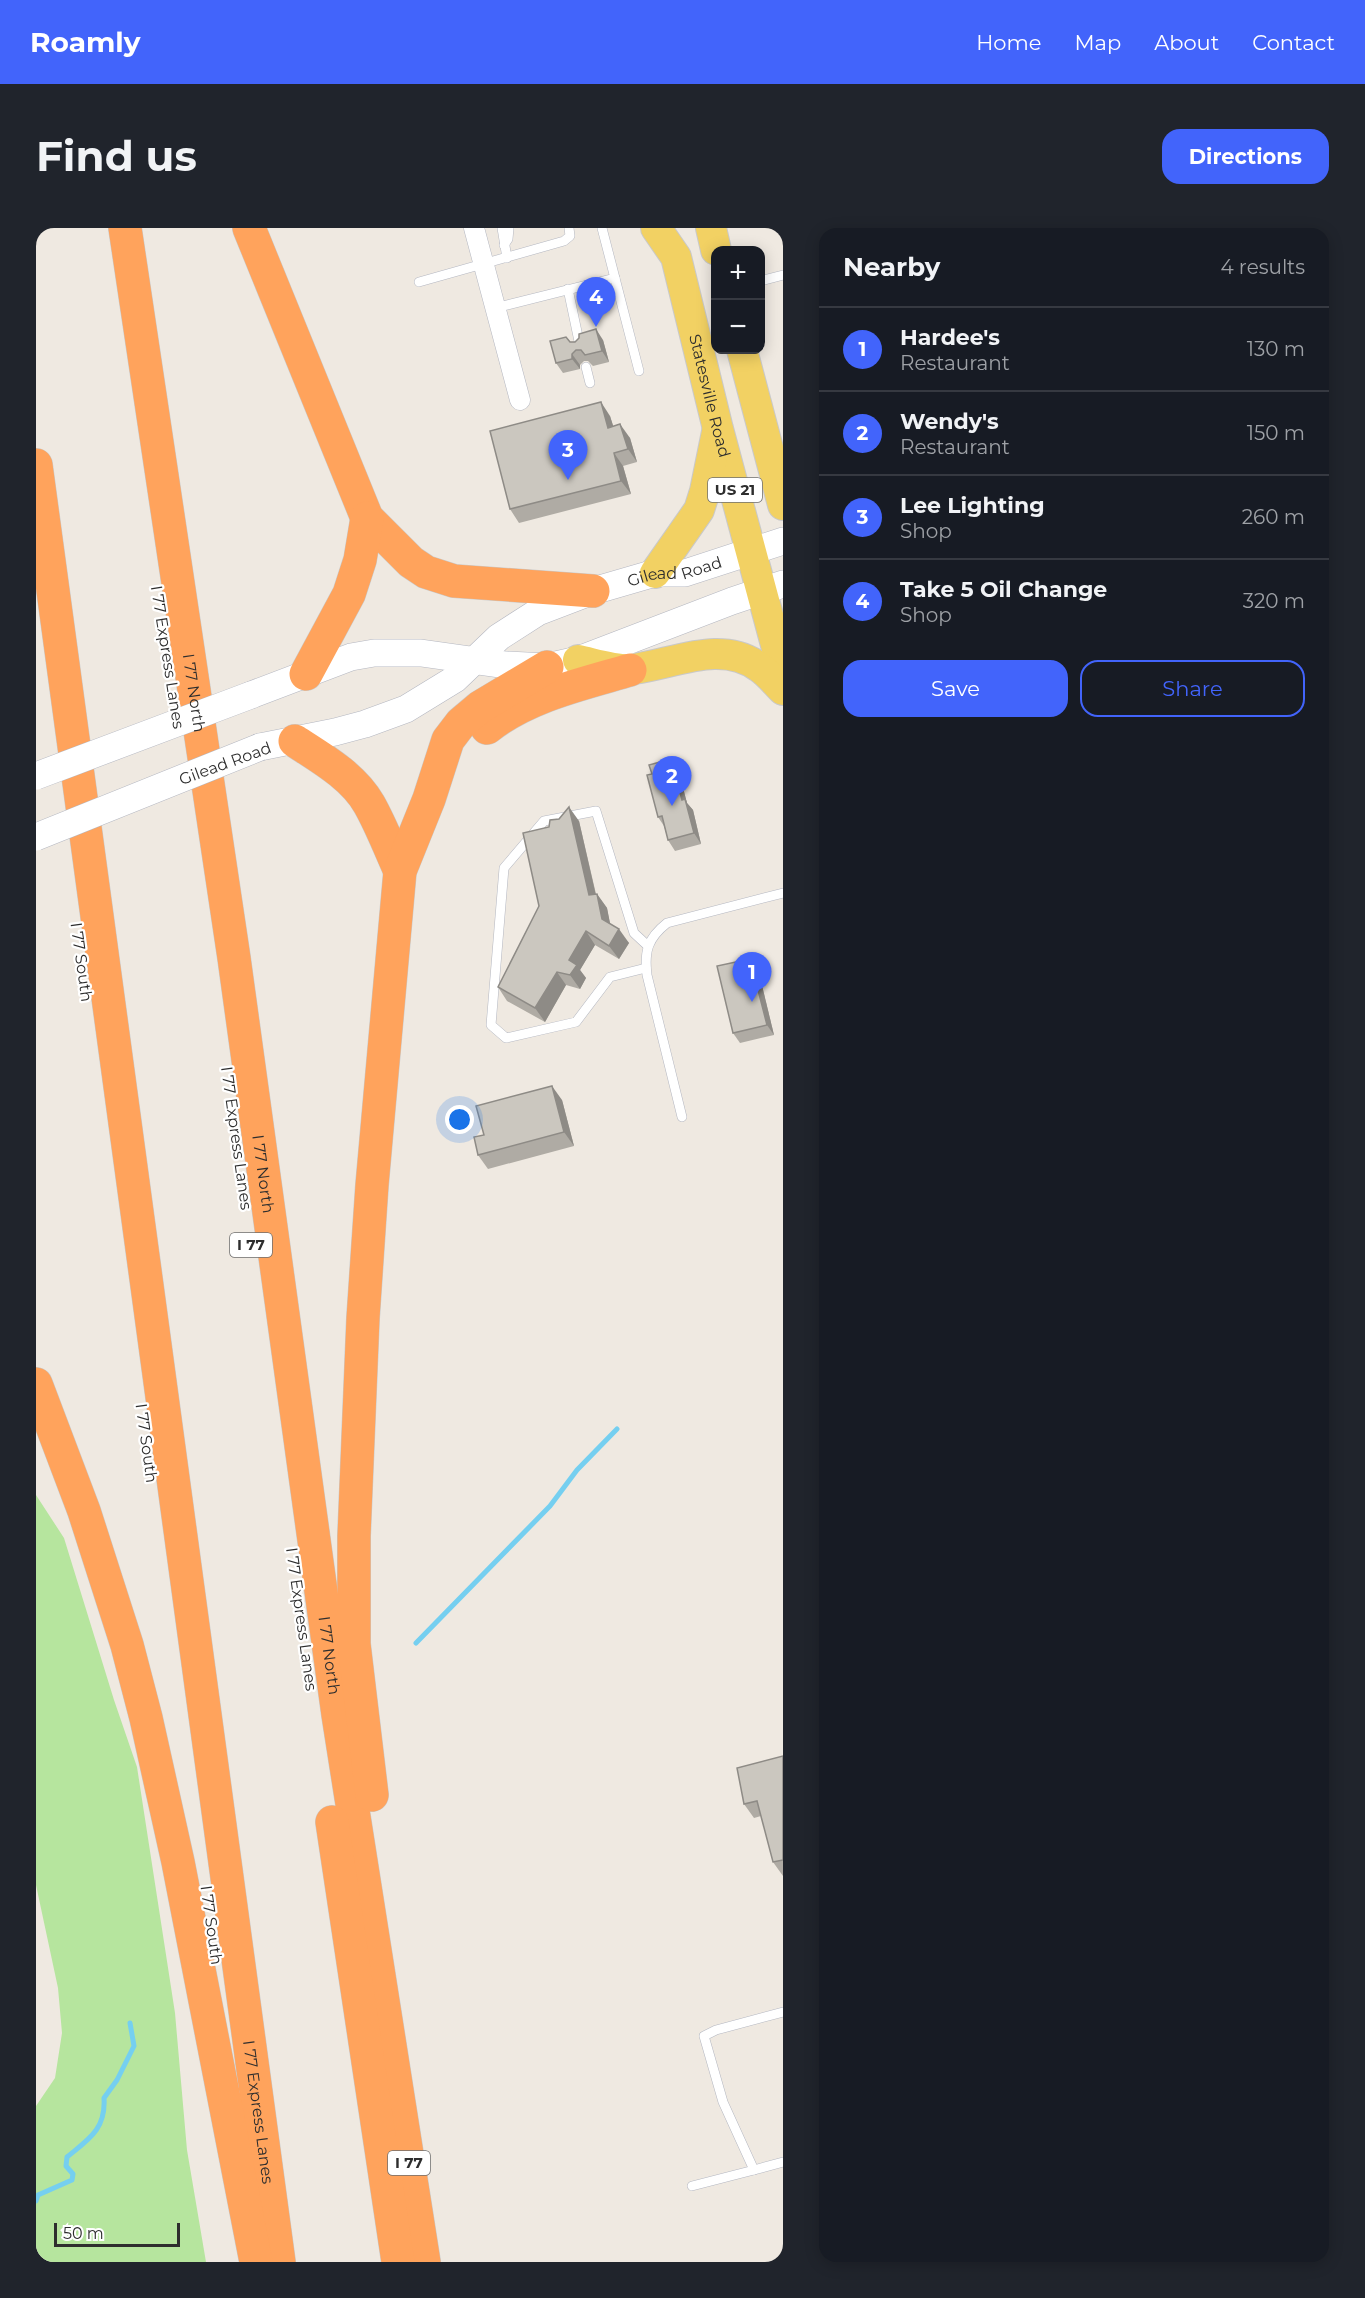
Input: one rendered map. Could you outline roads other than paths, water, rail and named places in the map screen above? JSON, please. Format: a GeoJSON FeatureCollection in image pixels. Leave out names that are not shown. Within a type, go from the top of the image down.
{"type":"FeatureCollection","features":[{"type":"Feature","properties":{"kind":"highway","name":"I 77 Express Lanes"},"geometry":{"type":"LineString","coordinates":[[104,228],[211,950],[290,1537],[398,2262]]}},
{"type":"Feature","properties":{"kind":"highway","name":"I 77 North"},"geometry":{"type":"LineString","coordinates":[[125,228],[236,970],[336,1703],[424,2262]]}},
{"type":"Feature","properties":{"kind":"highway"},"geometry":{"type":"LineString","coordinates":[[249,228],[367,518],[411,562],[440,578],[454,581],[593,591]]}},
{"type":"Feature","properties":{"kind":"highway","name":"I 77 Express Lanes"},"geometry":{"type":"LineString","coordinates":[[36,465],[279,2262]]}},
{"type":"Feature","properties":{"kind":"highway"},"geometry":{"type":"LineString","coordinates":[[306,674],[349,594],[360,560],[367,518]]}},
{"type":"Feature","properties":{"kind":"highway","name":"I 77 South"},"geometry":{"type":"LineString","coordinates":[[36,625],[256,2262]]}},
{"type":"Feature","properties":{"kind":"highway"},"geometry":{"type":"LineString","coordinates":[[394,2065],[398,2007],[354,1644],[353,1588],[363,1318],[372,1185],[400,871],[429,799],[448,740],[461,723],[480,707],[547,667]]}},
{"type":"Feature","properties":{"kind":"highway"},"geometry":{"type":"LineString","coordinates":[[429,799],[463,751],[479,734],[504,716],[562,690],[630,670]]}},
{"type":"Feature","properties":{"kind":"highway"},"geometry":{"type":"LineString","coordinates":[[295,741],[355,786],[368,803],[400,871]]}},
{"type":"Feature","properties":{"kind":"highway"},"geometry":{"type":"LineString","coordinates":[[36,1384],[84,1511],[127,1645],[146,1718],[178,1862],[256,2262]]}},
{"type":"Feature","properties":{"kind":"main road","name":"Statesville Road"},"geometry":{"type":"LineString","coordinates":[[656,228],[676,257],[750,552],[772,587],[783,671]]}},
{"type":"Feature","properties":{"kind":"main road"},"geometry":{"type":"LineString","coordinates":[[711,228],[715,246]]}},
{"type":"Feature","properties":{"kind":"main road","name":"US 21"},"geometry":{"type":"LineString","coordinates":[[742,354],[776,455],[783,505]]}},
{"type":"Feature","properties":{"kind":"main road"},"geometry":{"type":"LineString","coordinates":[[655,573],[699,510],[718,429]]}},
{"type":"Feature","properties":{"kind":"main road","name":"Gilead Road"},"geometry":{"type":"LineString","coordinates":[[36,837],[260,747],[365,724],[406,709],[455,679],[499,637],[538,612],[593,591],[655,573],[685,573],[783,541]]}},
{"type":"Feature","properties":{"kind":"main road"},"geometry":{"type":"LineString","coordinates":[[36,776],[351,657],[374,653],[409,652],[522,667],[547,667],[578,660],[772,587]]}},
{"type":"Feature","properties":{"kind":"main road"},"geometry":{"type":"LineString","coordinates":[[578,660],[630,670],[697,655],[721,655],[751,662],[761,668],[783,690]]}},
{"type":"Feature","properties":{"kind":"street"},"geometry":{"type":"LineString","coordinates":[[474,228],[520,400]]}},
{"type":"Feature","properties":{"kind":"lane"},"geometry":{"type":"LineString","coordinates":[[502,228],[507,258]]}},
{"type":"Feature","properties":{"kind":"lane"},"geometry":{"type":"LineString","coordinates":[[504,245],[508,238],[509,228]]}},
{"type":"Feature","properties":{"kind":"lane"},"geometry":{"type":"LineString","coordinates":[[419,282],[567,240],[570,236],[569,228]]}},
{"type":"Feature","properties":{"kind":"lane"},"geometry":{"type":"LineString","coordinates":[[602,228],[639,371]]}},
{"type":"Feature","properties":{"kind":"lane"},"geometry":{"type":"LineString","coordinates":[[765,280],[783,275]]}},
{"type":"Feature","properties":{"kind":"lane"},"geometry":{"type":"LineString","coordinates":[[495,308],[615,278]]}},
{"type":"Feature","properties":{"kind":"lane"},"geometry":{"type":"LineString","coordinates":[[568,289],[580,346]]}},
{"type":"Feature","properties":{"kind":"lane"},"geometry":{"type":"LineString","coordinates":[[586,368],[590,383]]}},
{"type":"Feature","properties":{"kind":"lane"},"geometry":{"type":"LineString","coordinates":[[646,969],[609,977],[576,1022],[506,1038],[491,1025],[504,868],[544,821],[596,811],[634,933],[648,946]]}},
{"type":"Feature","properties":{"kind":"lane"},"geometry":{"type":"LineString","coordinates":[[682,1118],[646,969],[648,946],[656,932],[667,923],[783,893]]}},
{"type":"Feature","properties":{"kind":"lane"},"geometry":{"type":"LineString","coordinates":[[754,2170],[723,2102],[704,2036],[716,2030],[783,2012]]}},
{"type":"Feature","properties":{"kind":"lane"},"geometry":{"type":"LineString","coordinates":[[692,2186],[783,2162]]}},
{"type":"Feature","properties":{"kind":"waterway"},"geometry":{"type":"LineString","coordinates":[[416,1643],[550,1506],[577,1470],[617,1429]]}},
{"type":"Feature","properties":{"kind":"waterway"},"geometry":{"type":"LineString","coordinates":[[36,2201],[38,2195],[72,2180],[73,2174],[66,2166],[67,2157],[89,2139],[99,2126],[104,2109],[104,2098],[117,2080],[134,2046],[130,2023]]}},
{"type":"Feature","properties":{"kind":"place","name":"Take 5 Oil Change"},"geometry":{"type":"Point","coordinates":[596,327]}},
{"type":"Feature","properties":{"kind":"place","name":"Lee Lighting"},"geometry":{"type":"Point","coordinates":[568,480]}},
{"type":"Feature","properties":{"kind":"place","name":"Wendy's"},"geometry":{"type":"Point","coordinates":[672,806]}},
{"type":"Feature","properties":{"kind":"place","name":"Hardee's"},"geometry":{"type":"Point","coordinates":[752,1002]}}]}
